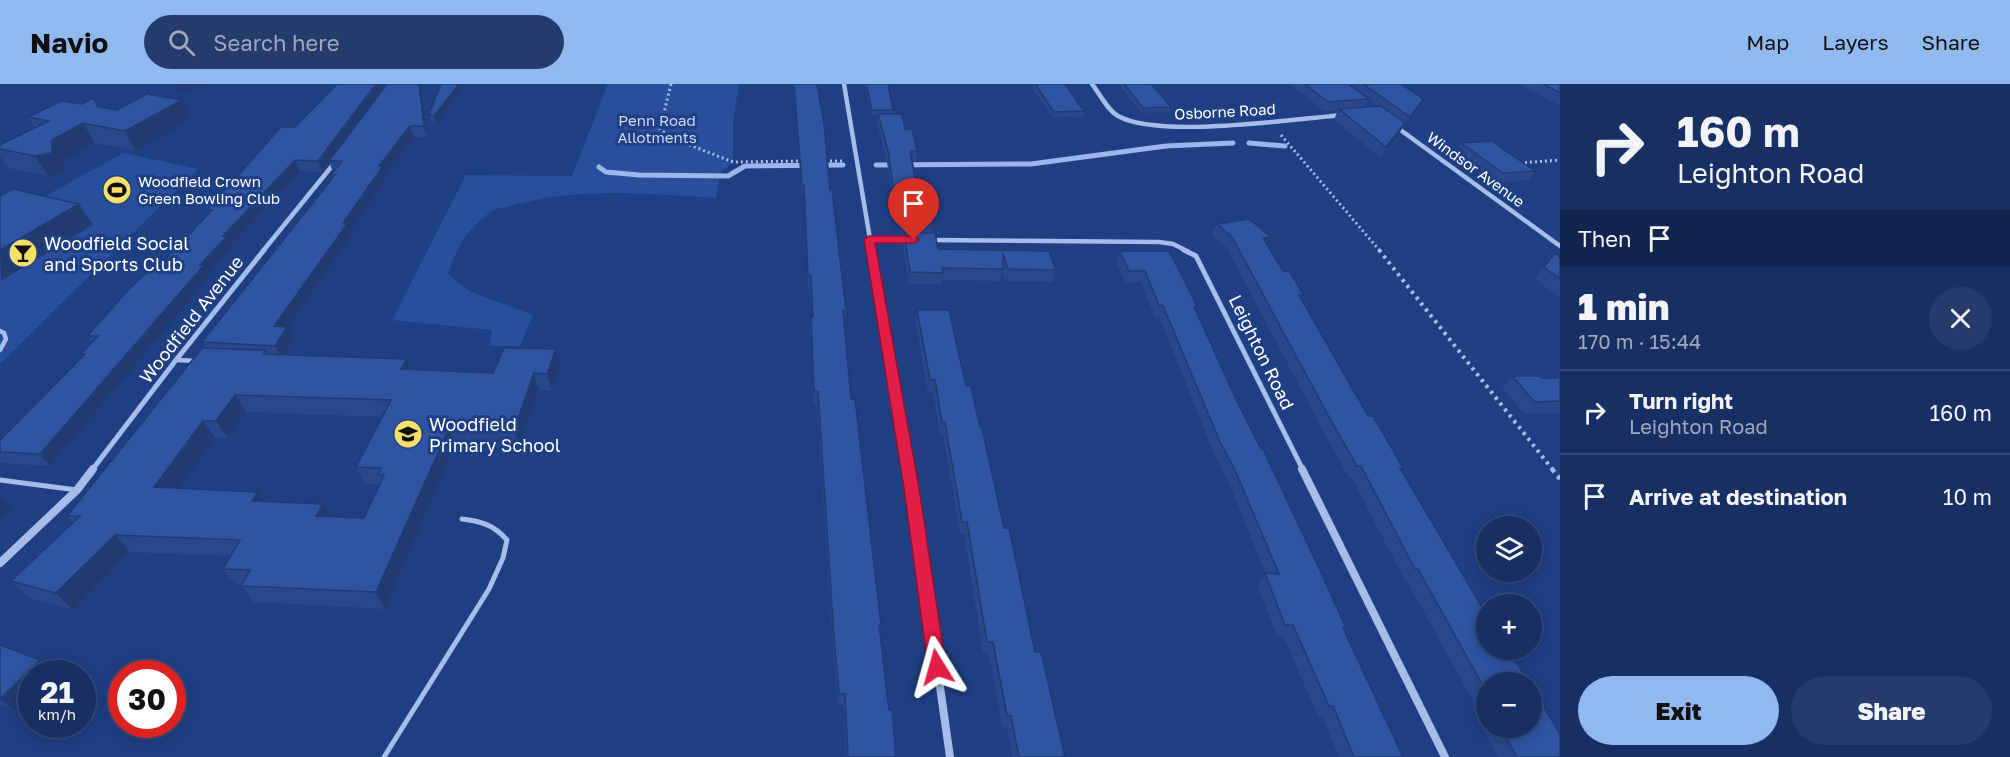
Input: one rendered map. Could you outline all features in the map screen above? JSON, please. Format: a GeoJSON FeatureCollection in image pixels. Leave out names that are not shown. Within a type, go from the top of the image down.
{"type":"FeatureCollection","features":[{"type":"Feature","properties":{"kind":"street"},"geometry":{"type":"LineString","coordinates":[[844,84],[912,488],[950,757]]}},
{"type":"Feature","properties":{"kind":"street","name":"Osborne Road"},"geometry":{"type":"LineString","coordinates":[[1092,84],[1118,116],[1145,126],[1174,127],[1353,114]]}},
{"type":"Feature","properties":{"kind":"street","name":"Windsor Avenue"},"geometry":{"type":"LineString","coordinates":[[1386,119],[1560,246]]}},
{"type":"Feature","properties":{"kind":"street","name":"Woodfield Avenue"},"geometry":{"type":"LineString","coordinates":[[0,563],[77,490],[176,360],[341,154]]}},
{"type":"Feature","properties":{"kind":"street","name":"Leighton Road"},"geometry":{"type":"LineString","coordinates":[[869,239],[1159,242],[1173,244],[1196,256],[1445,757]]}},
{"type":"Feature","properties":{"kind":"lane"},"geometry":{"type":"LineString","coordinates":[[0,331],[4,333],[6,339],[0,350]]}},
{"type":"Feature","properties":{"kind":"lane"},"geometry":{"type":"LineString","coordinates":[[176,360],[203,361]]}},
{"type":"Feature","properties":{"kind":"lane"},"geometry":{"type":"LineString","coordinates":[[0,480],[77,490]]}},
{"type":"Feature","properties":{"kind":"lane"},"geometry":{"type":"LineString","coordinates":[[384,757],[489,589],[503,558],[507,540],[497,528],[481,520],[462,519]]}},
{"type":"Feature","properties":{"kind":"path"},"geometry":{"type":"LineString","coordinates":[[671,84],[660,129],[669,138],[733,162],[812,161]]}},
{"type":"Feature","properties":{"kind":"path"},"geometry":{"type":"LineString","coordinates":[[1270,120],[1294,154],[1341,203],[1460,350],[1560,479]]}},
{"type":"Feature","properties":{"kind":"path"},"geometry":{"type":"LineString","coordinates":[[1513,164],[1560,160]]}},
{"type":"Feature","properties":{"kind":"path"},"geometry":{"type":"LineString","coordinates":[[823,161],[857,161]]}},
{"type":"Feature","properties":{"kind":"green space","name":"Penn Road Allotments"},"geometry":{"type":"Polygon","coordinates":[[[608,84],[739,84],[733,122],[733,162],[720,173],[716,198],[617,193],[568,195],[492,211],[464,238],[448,274],[469,291],[533,315],[520,346],[489,346],[492,330],[392,320],[466,175],[572,176],[608,84]]]}},
{"type":"Feature","properties":{"kind":"green space"},"geometry":{"type":"Polygon","coordinates":[[[123,153],[198,169],[0,364],[0,202],[26,207],[123,153]]]}},
{"type":"Feature","properties":{"kind":"building"},"geometry":{"type":"Polygon","coordinates":[[[337,84],[376,84],[318,161],[295,160],[223,236],[227,236],[200,265],[204,265],[40,454],[0,452],[0,440],[85,354],[81,354],[98,336],[87,336],[131,287],[156,264],[161,264],[212,210],[207,210],[281,127],[295,127],[337,84]]]}},
{"type":"Feature","properties":{"kind":"building"},"geometry":{"type":"Polygon","coordinates":[[[387,84],[419,84],[424,126],[410,126],[379,166],[383,166],[343,223],[347,224],[274,326],[287,327],[275,346],[202,342],[335,175],[331,175],[342,161],[329,161],[387,84]]]}},
{"type":"Feature","properties":{"kind":"building"},"geometry":{"type":"Polygon","coordinates":[[[441,84],[459,84],[434,116],[429,114],[441,84]]]}},
{"type":"Feature","properties":{"kind":"building"},"geometry":{"type":"Polygon","coordinates":[[[794,84],[817,84],[824,124],[846,310],[843,310],[851,399],[855,399],[881,625],[879,625],[889,710],[892,710],[896,757],[848,757],[845,694],[839,694],[834,638],[818,391],[814,392],[811,276],[808,276],[804,185],[802,185],[794,84]]]}},
{"type":"Feature","properties":{"kind":"building"},"geometry":{"type":"Polygon","coordinates":[[[866,84],[888,84],[893,110],[872,110],[866,84]]]}},
{"type":"Feature","properties":{"kind":"building"},"geometry":{"type":"Polygon","coordinates":[[[1035,84],[1065,84],[1084,111],[1054,112],[1035,84]]]}},
{"type":"Feature","properties":{"kind":"building"},"geometry":{"type":"Polygon","coordinates":[[[1124,84],[1151,84],[1171,107],[1143,108],[1124,84]]]}},
{"type":"Feature","properties":{"kind":"building"},"geometry":{"type":"Polygon","coordinates":[[[1305,84],[1348,84],[1369,99],[1328,102],[1305,84]]]}},
{"type":"Feature","properties":{"kind":"building"},"geometry":{"type":"Polygon","coordinates":[[[1363,84],[1401,84],[1423,99],[1410,117],[1363,84]]]}},
{"type":"Feature","properties":{"kind":"building"},"geometry":{"type":"Polygon","coordinates":[[[1543,84],[1560,84],[1560,93],[1543,84]]]}},
{"type":"Feature","properties":{"kind":"building"},"geometry":{"type":"Polygon","coordinates":[[[147,94],[182,100],[125,131],[83,123],[52,140],[52,153],[35,156],[0,149],[0,145],[49,121],[28,117],[61,101],[82,104],[93,98],[98,107],[117,110],[147,94]]]}},
{"type":"Feature","properties":{"kind":"building"},"geometry":{"type":"Polygon","coordinates":[[[1381,106],[1405,123],[1386,147],[1339,109],[1381,106]]]}},
{"type":"Feature","properties":{"kind":"building"},"geometry":{"type":"Polygon","coordinates":[[[878,114],[902,114],[905,129],[912,129],[917,151],[910,151],[919,197],[928,197],[933,224],[903,223],[901,212],[897,212],[888,151],[878,114]]]}},
{"type":"Feature","properties":{"kind":"building"},"geometry":{"type":"Polygon","coordinates":[[[1492,141],[1535,171],[1503,173],[1461,143],[1492,141]]]}},
{"type":"Feature","properties":{"kind":"building"},"geometry":{"type":"Polygon","coordinates":[[[13,189],[79,204],[0,250],[0,196],[13,189]]]}},
{"type":"Feature","properties":{"kind":"building"},"geometry":{"type":"Polygon","coordinates":[[[1249,219],[1271,237],[1263,238],[1283,271],[1290,272],[1304,296],[1299,295],[1368,416],[1373,416],[1403,468],[1400,468],[1476,597],[1476,660],[1515,660],[1522,672],[1476,673],[1418,569],[1415,569],[1361,466],[1357,466],[1328,415],[1232,237],[1217,224],[1249,219]]]}},
{"type":"Feature","properties":{"kind":"building"},"geometry":{"type":"Polygon","coordinates":[[[904,232],[935,233],[938,249],[1049,251],[1056,270],[1008,269],[1003,253],[1003,269],[942,268],[943,273],[910,272],[904,232]]]}},
{"type":"Feature","properties":{"kind":"building"},"geometry":{"type":"Polygon","coordinates":[[[1120,251],[1169,251],[1197,307],[1194,307],[1237,401],[1263,449],[1323,577],[1346,628],[1343,628],[1403,757],[1354,757],[1333,706],[1329,706],[1293,625],[1285,625],[1265,573],[1279,574],[1163,306],[1159,305],[1145,271],[1129,271],[1120,251]]]}},
{"type":"Feature","properties":{"kind":"building"},"geometry":{"type":"Polygon","coordinates":[[[1555,253],[1560,257],[1560,279],[1544,267],[1555,253]]]}},
{"type":"Feature","properties":{"kind":"building"},"geometry":{"type":"Polygon","coordinates":[[[917,310],[949,310],[966,386],[971,386],[980,428],[982,428],[1004,528],[1009,528],[1035,652],[1041,652],[1065,757],[1019,757],[1011,716],[1007,716],[993,642],[987,642],[967,522],[962,522],[945,422],[942,422],[935,380],[930,380],[917,310]]]}},
{"type":"Feature","properties":{"kind":"building"},"geometry":{"type":"Polygon","coordinates":[[[202,348],[266,350],[263,354],[407,359],[401,369],[493,373],[504,348],[556,349],[547,374],[534,373],[514,430],[449,428],[376,592],[241,586],[250,570],[223,569],[240,540],[115,535],[56,593],[11,581],[80,516],[67,516],[202,348]],[[235,395],[216,421],[203,421],[154,487],[258,492],[252,501],[323,504],[316,516],[364,518],[384,475],[378,475],[381,468],[356,467],[391,400],[235,395]]]}},
{"type":"Feature","properties":{"kind":"building"},"geometry":{"type":"Polygon","coordinates":[[[1512,376],[1560,378],[1560,401],[1535,402],[1512,376]]]}},
{"type":"Feature","properties":{"kind":"building"},"geometry":{"type":"Polygon","coordinates":[[[0,645],[40,660],[18,660],[18,681],[0,699],[0,645]]]}},
{"type":"Feature","properties":{"kind":"building"},"geometry":{"type":"Polygon","coordinates":[[[1542,704],[1560,734],[1560,757],[1517,757],[1507,738],[1542,738],[1542,704]]]}},
{"type":"Feature","properties":{"kind":"waterway"},"geometry":{"type":"LineString","coordinates":[[876,165],[1031,164],[1166,146],[1233,143]]}},
{"type":"Feature","properties":{"kind":"waterway"},"geometry":{"type":"LineString","coordinates":[[1249,143],[1285,146]]}},
{"type":"Feature","properties":{"kind":"waterway"},"geometry":{"type":"LineString","coordinates":[[599,167],[606,172],[639,175],[728,176],[745,166],[843,165]]}},
{"type":"Feature","properties":{"kind":"place","name":"Woodfield Crown Green Bowling Club"},"geometry":{"type":"Point","coordinates":[117,190]}},
{"type":"Feature","properties":{"kind":"place","name":"Woodfield Social and Sports Club"},"geometry":{"type":"Point","coordinates":[23,253]}},
{"type":"Feature","properties":{"kind":"place","name":"Woodfield Primary School"},"geometry":{"type":"Point","coordinates":[408,434]}},
{"type":"Feature","properties":{"kind":"route"},"geometry":{"type":"LineString","coordinates":[[914,240],[869,239],[912,488],[937,667]]}}]}
